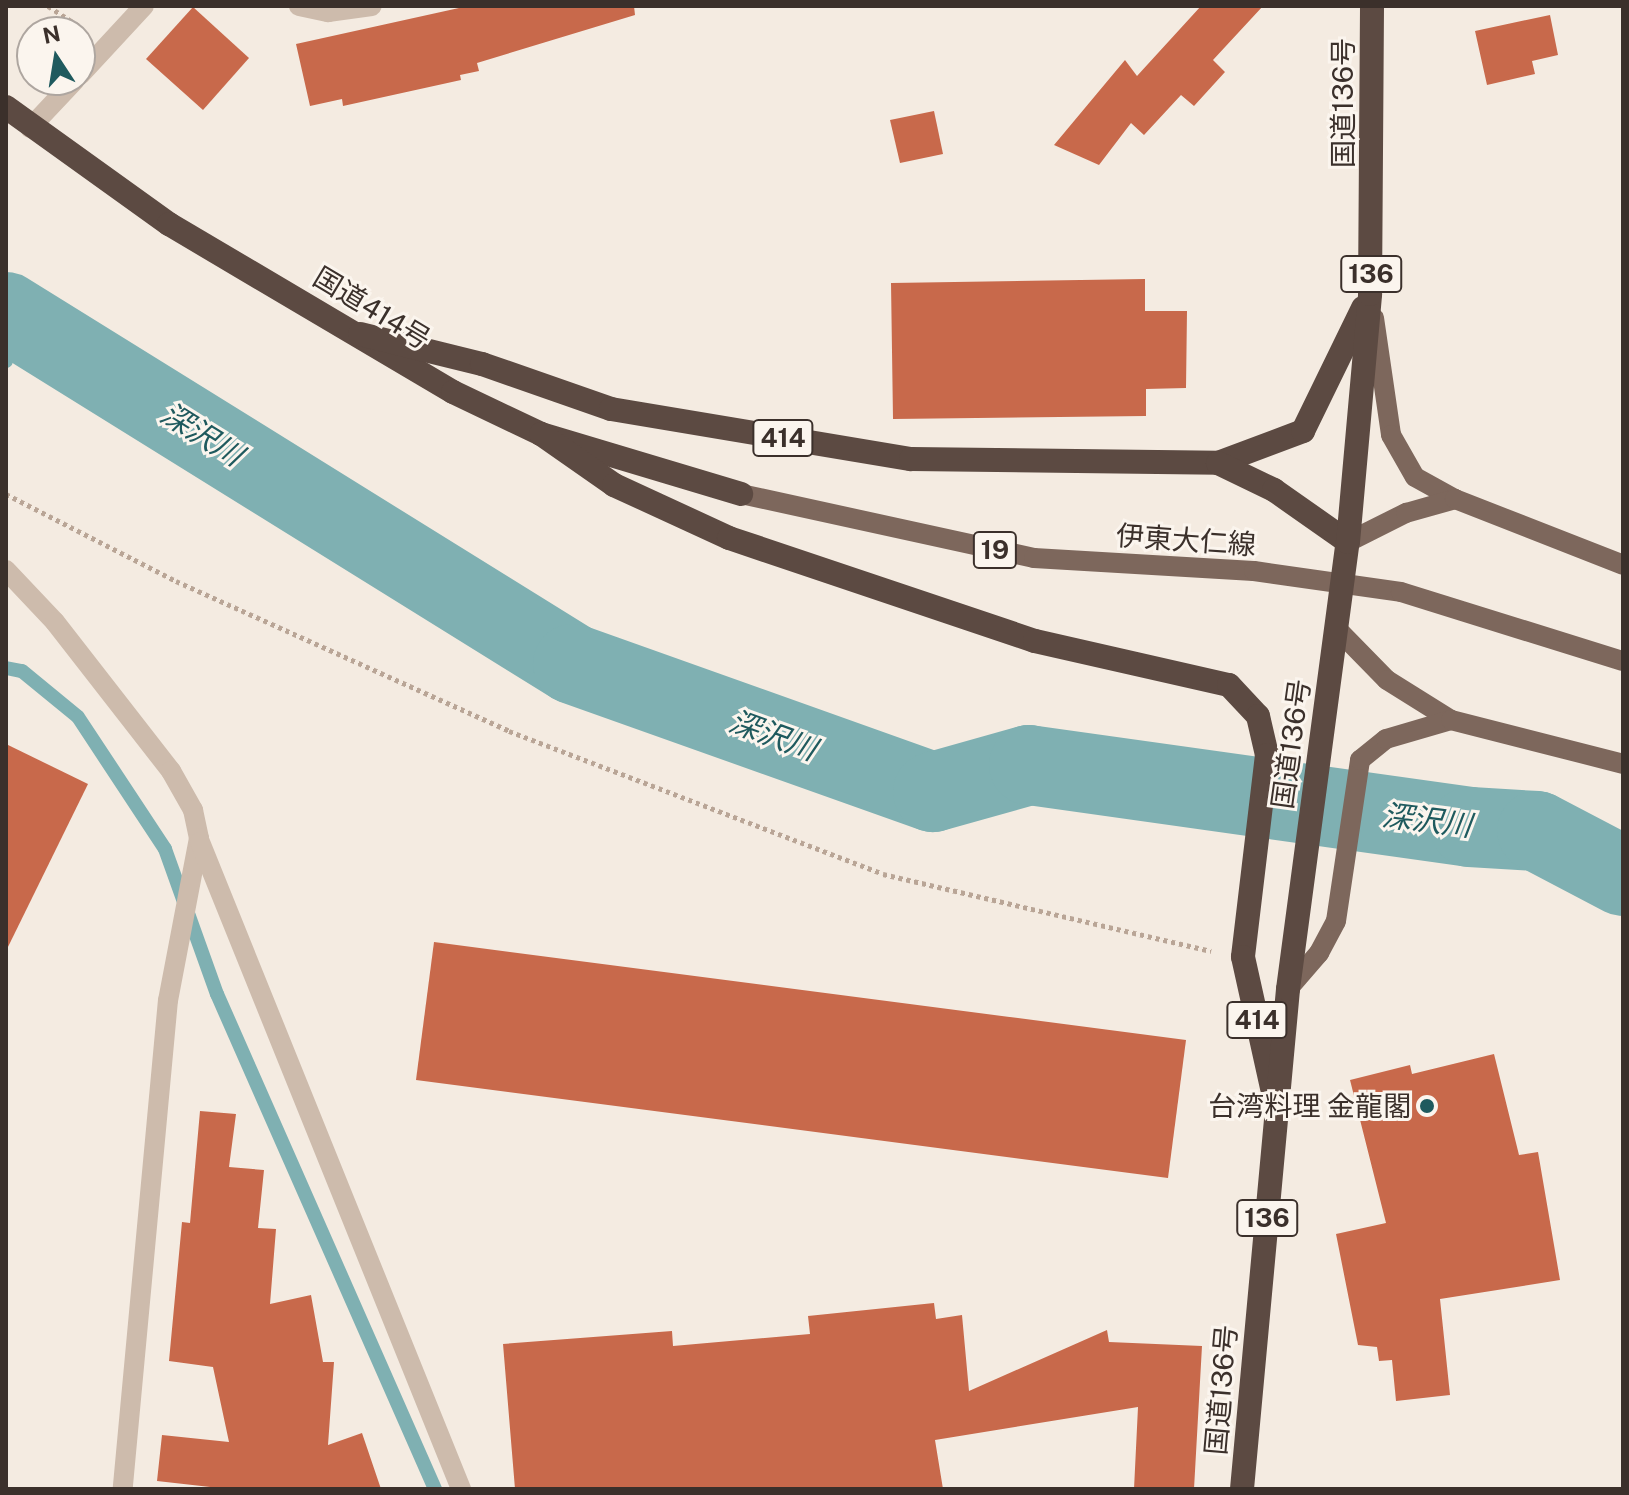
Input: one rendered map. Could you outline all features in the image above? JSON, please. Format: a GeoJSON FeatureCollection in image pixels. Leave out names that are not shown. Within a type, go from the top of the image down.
{"type":"FeatureCollection","features":[{"type":"Feature","properties":{"kind":"highway","name":"国道136号"},"geometry":{"type":"LineString","coordinates":[[1242,1489],[1288,989],[1348,542],[1370,294],[1372,6]]}},
{"type":"Feature","properties":{"kind":"highway","name":"国道414号"},"geometry":{"type":"LineString","coordinates":[[6,107],[30,128],[169,224],[360,334],[453,392],[541,434],[741,494]]}},
{"type":"Feature","properties":{"kind":"highway"},"geometry":{"type":"LineString","coordinates":[[1218,463],[1303,431],[1370,294]]}},
{"type":"Feature","properties":{"kind":"highway","name":"414"},"geometry":{"type":"LineString","coordinates":[[360,334],[482,364],[611,409],[911,459],[1218,463],[1274,490],[1348,542]]}},
{"type":"Feature","properties":{"kind":"highway","name":"414"},"geometry":{"type":"LineString","coordinates":[[541,434],[614,485],[729,538],[1035,641],[1229,685],[1258,716],[1267,755],[1243,957],[1277,1110]]}},
{"type":"Feature","properties":{"kind":"main road"},"geometry":{"type":"LineString","coordinates":[[1370,294],[1391,435],[1415,477],[1455,499],[1623,565]]}},
{"type":"Feature","properties":{"kind":"main road","name":"伊東大仁線"},"geometry":{"type":"LineString","coordinates":[[741,494],[1034,558],[1254,571],[1401,592],[1623,661]]}},
{"type":"Feature","properties":{"kind":"main road"},"geometry":{"type":"LineString","coordinates":[[1348,542],[1406,513],[1455,499]]}},
{"type":"Feature","properties":{"kind":"main road"},"geometry":{"type":"LineString","coordinates":[[1337,629],[1387,680],[1451,720],[1623,764]]}},
{"type":"Feature","properties":{"kind":"main road"},"geometry":{"type":"LineString","coordinates":[[1288,989],[1319,953],[1336,921],[1360,760],[1386,739],[1451,720]]}},
{"type":"Feature","properties":{"kind":"street"},"geometry":{"type":"LineString","coordinates":[[96,58],[144,6]]}},
{"type":"Feature","properties":{"kind":"street"},"geometry":{"type":"LineString","coordinates":[[299,6],[328,12],[372,6]]}},
{"type":"Feature","properties":{"kind":"street"},"geometry":{"type":"LineString","coordinates":[[30,128],[60,96]]}},
{"type":"Feature","properties":{"kind":"street"},"geometry":{"type":"LineString","coordinates":[[6,570],[55,622],[171,771],[193,810],[199,838],[461,1489]]}},
{"type":"Feature","properties":{"kind":"street"},"geometry":{"type":"LineString","coordinates":[[123,1489],[149,1164],[177,954],[195,873],[199,838]]}},
{"type":"Feature","properties":{"kind":"path"},"geometry":{"type":"LineString","coordinates":[[6,494],[176,581],[509,731],[883,874],[1179,946],[1243,957]]}},
{"type":"Feature","properties":{"kind":"building"},"geometry":{"type":"Polygon","coordinates":[[[468,6],[634,6],[635,15],[477,63],[479,71],[460,75],[461,80],[343,106],[342,99],[310,106],[296,44],[468,6]]]}},
{"type":"Feature","properties":{"kind":"building"},"geometry":{"type":"Polygon","coordinates":[[[1201,6],[1263,6],[1213,60],[1225,72],[1194,106],[1181,95],[1144,135],[1131,123],[1099,165],[1054,145],[1125,60],[1137,76],[1201,6]]]}},
{"type":"Feature","properties":{"kind":"building"},"geometry":{"type":"Polygon","coordinates":[[[193,7],[249,58],[203,110],[146,59],[193,7]]]}},
{"type":"Feature","properties":{"kind":"building"},"geometry":{"type":"Polygon","coordinates":[[[1550,15],[1558,55],[1532,61],[1535,74],[1487,85],[1475,31],[1550,15]]]}},
{"type":"Feature","properties":{"kind":"building"},"geometry":{"type":"Polygon","coordinates":[[[934,111],[943,154],[900,163],[890,120],[934,111]]]}},
{"type":"Feature","properties":{"kind":"building"},"geometry":{"type":"Polygon","coordinates":[[[1145,279],[1145,311],[1187,311],[1186,388],[1146,389],[1146,416],[893,419],[891,283],[1145,279]]]}},
{"type":"Feature","properties":{"kind":"building"},"geometry":{"type":"Polygon","coordinates":[[[6,744],[88,784],[6,951],[6,744]]]}},
{"type":"Feature","properties":{"kind":"building"},"geometry":{"type":"Polygon","coordinates":[[[434,942],[1186,1040],[1168,1178],[416,1080],[434,942]]]}},
{"type":"Feature","properties":{"kind":"building"},"geometry":{"type":"Polygon","coordinates":[[[1494,1054],[1519,1155],[1538,1152],[1560,1280],[1440,1299],[1450,1395],[1396,1401],[1392,1360],[1379,1361],[1377,1347],[1358,1345],[1336,1234],[1386,1223],[1350,1080],[1410,1065],[1412,1074],[1494,1054]]]}},
{"type":"Feature","properties":{"kind":"building"},"geometry":{"type":"Polygon","coordinates":[[[200,1111],[236,1114],[229,1167],[264,1170],[258,1228],[276,1229],[270,1304],[311,1295],[323,1362],[334,1362],[328,1445],[362,1433],[381,1489],[228,1489],[157,1481],[162,1435],[229,1442],[213,1367],[169,1361],[182,1222],[190,1223],[200,1111]]]}},
{"type":"Feature","properties":{"kind":"building"},"geometry":{"type":"Polygon","coordinates":[[[934,1303],[936,1319],[962,1315],[969,1391],[1107,1330],[1109,1342],[1202,1346],[1194,1489],[1134,1489],[1138,1407],[935,1440],[943,1489],[515,1489],[503,1344],[672,1331],[673,1346],[810,1334],[808,1316],[934,1303]]]}},
{"type":"Feature","properties":{"kind":"waterway","name":"深沢川"},"geometry":{"type":"LineString","coordinates":[[6,312],[573,664],[933,792],[1029,765],[1470,827],[1537,831],[1623,876]]}},
{"type":"Feature","properties":{"kind":"waterway"},"geometry":{"type":"LineString","coordinates":[[6,361],[14,316]]}},
{"type":"Feature","properties":{"kind":"waterway"},"geometry":{"type":"LineString","coordinates":[[6,668],[22,671],[78,717],[165,849],[217,994],[435,1489]]}},
{"type":"Feature","properties":{"kind":"place","name":"台湾料理 金龍閣"},"geometry":{"type":"Point","coordinates":[1427,1106]}}]}
